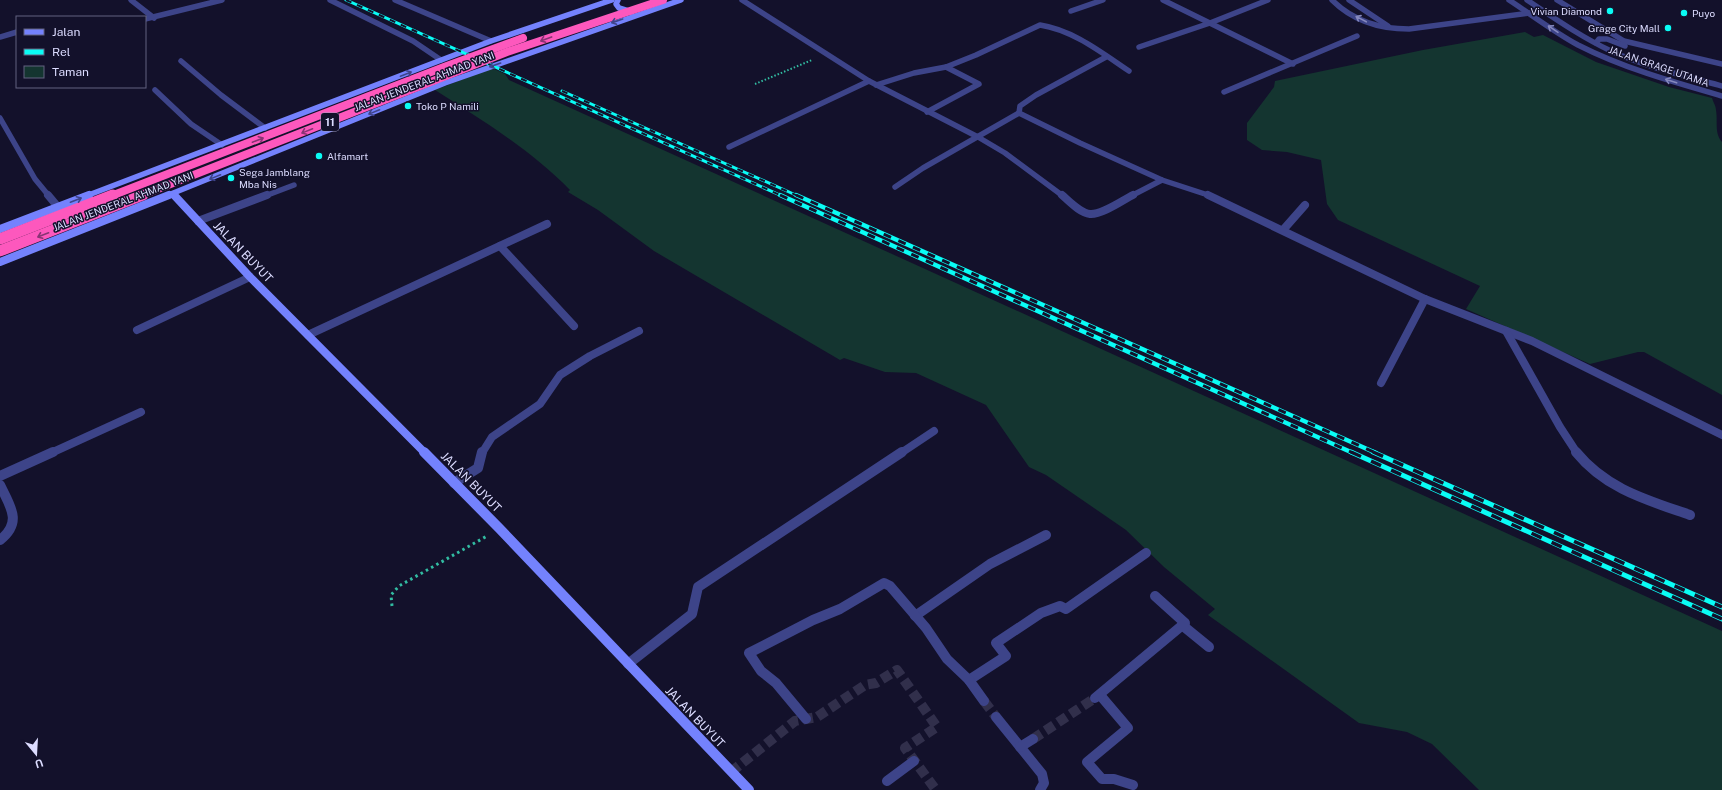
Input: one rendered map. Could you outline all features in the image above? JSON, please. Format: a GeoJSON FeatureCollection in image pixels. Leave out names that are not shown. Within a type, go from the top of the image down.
{"type":"FeatureCollection","features":[{"type":"Feature","properties":{"kind":"highway","name":"JALAN JENDERAL AHMAD YANI"},"geometry":{"type":"LineString","coordinates":[[0,239],[450,65],[556,26],[636,0]]}},
{"type":"Feature","properties":{"kind":"highway","name":"JALAN JENDERAL AHMAD YANI"},"geometry":{"type":"LineString","coordinates":[[0,251],[507,52],[663,0]]}},
{"type":"Feature","properties":{"kind":"street"},"geometry":{"type":"LineString","coordinates":[[130,0],[154,18]]}},
{"type":"Feature","properties":{"kind":"street"},"geometry":{"type":"LineString","coordinates":[[146,19],[222,0]]}},
{"type":"Feature","properties":{"kind":"street"},"geometry":{"type":"LineString","coordinates":[[330,0],[413,41],[441,60]]}},
{"type":"Feature","properties":{"kind":"street"},"geometry":{"type":"LineString","coordinates":[[395,0],[491,41]]}},
{"type":"Feature","properties":{"kind":"street","name":"JALAN JENDERAL AHMAD YANI"},"geometry":{"type":"LineString","coordinates":[[0,229],[225,145],[491,41],[612,0]]}},
{"type":"Feature","properties":{"kind":"street"},"geometry":{"type":"LineString","coordinates":[[618,0],[616,4],[619,8],[627,11],[647,11]]}},
{"type":"Feature","properties":{"kind":"street","name":"JALAN JENDERAL AHMAD YANI"},"geometry":{"type":"LineString","coordinates":[[0,262],[486,68],[681,0]]}},
{"type":"Feature","properties":{"kind":"street"},"geometry":{"type":"LineString","coordinates":[[742,0],[869,81],[978,137],[1005,153],[1083,211],[1090,214],[1103,211],[1162,180]]}},
{"type":"Feature","properties":{"kind":"street"},"geometry":{"type":"LineString","coordinates":[[1071,11],[1103,0]]}},
{"type":"Feature","properties":{"kind":"street"},"geometry":{"type":"LineString","coordinates":[[1163,0],[1293,64]]}},
{"type":"Feature","properties":{"kind":"street"},"geometry":{"type":"LineString","coordinates":[[1139,47],[1210,23],[1268,0]]}},
{"type":"Feature","properties":{"kind":"street"},"geometry":{"type":"LineString","coordinates":[[1332,0],[1338,6],[1364,22],[1394,30],[1544,11]]}},
{"type":"Feature","properties":{"kind":"street","name":"JALAN GRAGE UTAMA"},"geometry":{"type":"LineString","coordinates":[[1509,0],[1567,39],[1602,56],[1644,72],[1722,96]]}},
{"type":"Feature","properties":{"kind":"street","name":"JALAN GRAGE UTAMA"},"geometry":{"type":"LineString","coordinates":[[1527,0],[1596,43],[1630,58],[1722,86]]}},
{"type":"Feature","properties":{"kind":"street"},"geometry":{"type":"LineString","coordinates":[[1557,0],[1624,41],[1722,64]]}},
{"type":"Feature","properties":{"kind":"street"},"geometry":{"type":"LineString","coordinates":[[1338,6],[1351,2],[1394,30]]}},
{"type":"Feature","properties":{"kind":"street"},"geometry":{"type":"LineString","coordinates":[[876,85],[914,73],[946,67],[976,55],[1040,25],[1046,25],[1070,35],[1129,70]]}},
{"type":"Feature","properties":{"kind":"street"},"geometry":{"type":"LineString","coordinates":[[0,38],[16,32]]}},
{"type":"Feature","properties":{"kind":"street"},"geometry":{"type":"LineString","coordinates":[[1224,92],[1357,36]]}},
{"type":"Feature","properties":{"kind":"street"},"geometry":{"type":"LineString","coordinates":[[1596,43],[1599,39],[1607,39],[1626,47],[1645,52]]}},
{"type":"Feature","properties":{"kind":"street"},"geometry":{"type":"LineString","coordinates":[[1019,113],[1020,106],[1036,95],[1106,57]]}},
{"type":"Feature","properties":{"kind":"street"},"geometry":{"type":"LineString","coordinates":[[181,61],[221,95],[269,128]]}},
{"type":"Feature","properties":{"kind":"street"},"geometry":{"type":"LineString","coordinates":[[927,112],[979,84],[946,67]]}},
{"type":"Feature","properties":{"kind":"street"},"geometry":{"type":"LineString","coordinates":[[729,147],[869,81]]}},
{"type":"Feature","properties":{"kind":"street"},"geometry":{"type":"LineString","coordinates":[[155,90],[191,124],[225,145]]}},
{"type":"Feature","properties":{"kind":"street"},"geometry":{"type":"LineString","coordinates":[[310,111],[331,107],[344,109],[350,114],[339,126]]}},
{"type":"Feature","properties":{"kind":"street"},"geometry":{"type":"LineString","coordinates":[[895,187],[923,168],[1019,113]]}},
{"type":"Feature","properties":{"kind":"street"},"geometry":{"type":"LineString","coordinates":[[1019,113],[1080,143],[1162,180],[1211,196],[1426,299],[1532,341],[1722,435]]}},
{"type":"Feature","properties":{"kind":"street"},"geometry":{"type":"LineString","coordinates":[[0,118],[16,142],[35,179],[58,207]]}},
{"type":"Feature","properties":{"kind":"street"},"geometry":{"type":"LineString","coordinates":[[198,221],[294,185]]}},
{"type":"Feature","properties":{"kind":"street","name":"JALAN BUYUT"},"geometry":{"type":"LineString","coordinates":[[172,194],[250,277],[499,528],[749,790]]}},
{"type":"Feature","properties":{"kind":"street"},"geometry":{"type":"LineString","coordinates":[[1283,230],[1305,204]]}},
{"type":"Feature","properties":{"kind":"street"},"geometry":{"type":"LineString","coordinates":[[308,335],[547,224]]}},
{"type":"Feature","properties":{"kind":"street"},"geometry":{"type":"LineString","coordinates":[[500,246],[574,326]]}},
{"type":"Feature","properties":{"kind":"street"},"geometry":{"type":"LineString","coordinates":[[137,330],[250,277]]}},
{"type":"Feature","properties":{"kind":"street"},"geometry":{"type":"LineString","coordinates":[[1381,383],[1426,299]]}},
{"type":"Feature","properties":{"kind":"street"},"geometry":{"type":"LineString","coordinates":[[454,483],[478,468],[483,450],[492,437],[540,404],[560,375],[590,356],[639,331]]}},
{"type":"Feature","properties":{"kind":"street"},"geometry":{"type":"LineString","coordinates":[[1506,331],[1565,436],[1587,464],[1603,477],[1632,494],[1690,515]]}},
{"type":"Feature","properties":{"kind":"street"},"geometry":{"type":"LineString","coordinates":[[0,476],[141,412]]}},
{"type":"Feature","properties":{"kind":"street"},"geometry":{"type":"LineString","coordinates":[[628,664],[692,614],[698,587],[934,431]]}},
{"type":"Feature","properties":{"kind":"street"},"geometry":{"type":"LineString","coordinates":[[0,485],[13,514],[14,524],[10,534],[0,540]]}},
{"type":"Feature","properties":{"kind":"street"},"geometry":{"type":"LineString","coordinates":[[915,616],[990,564],[1046,535]]}},
{"type":"Feature","properties":{"kind":"street"},"geometry":{"type":"LineString","coordinates":[[968,680],[1006,656],[996,643],[1041,613],[1060,606],[1066,609],[1146,553]]}},
{"type":"Feature","properties":{"kind":"street"},"geometry":{"type":"LineString","coordinates":[[806,719],[776,683],[761,671],[749,653],[813,620],[828,614],[884,583],[890,586],[926,628],[947,659],[968,680],[984,701]]}},
{"type":"Feature","properties":{"kind":"street"},"geometry":{"type":"LineString","coordinates":[[1133,784],[1114,779],[1102,779],[1087,762],[1128,728],[1097,696],[1185,623],[1156,596]]}},
{"type":"Feature","properties":{"kind":"street"},"geometry":{"type":"LineString","coordinates":[[1182,625],[1209,648]]}},
{"type":"Feature","properties":{"kind":"street"},"geometry":{"type":"LineString","coordinates":[[996,716],[1042,774],[1045,782],[1044,787],[1040,790]]}},
{"type":"Feature","properties":{"kind":"street"},"geometry":{"type":"LineString","coordinates":[[1020,747],[1033,739]]}},
{"type":"Feature","properties":{"kind":"street"},"geometry":{"type":"LineString","coordinates":[[887,781],[914,761]]}},
{"type":"Feature","properties":{"kind":"path"},"geometry":{"type":"LineString","coordinates":[[755,84],[825,54]]}},
{"type":"Feature","properties":{"kind":"path"},"geometry":{"type":"LineString","coordinates":[[392,606],[390,595],[399,586],[499,528]]}},
{"type":"Feature","properties":{"kind":"green space"},"geometry":{"type":"Polygon","coordinates":[[[1525,32],[1534,37],[1543,35],[1596,62],[1669,87],[1712,98],[1717,114],[1718,135],[1722,142],[1722,395],[1644,352],[1638,352],[1590,364],[1466,309],[1480,286],[1338,220],[1327,204],[1321,160],[1287,152],[1262,150],[1247,140],[1247,123],[1274,87],[1275,81],[1423,50],[1525,32]]]}},
{"type":"Feature","properties":{"kind":"green space"},"geometry":{"type":"Polygon","coordinates":[[[492,68],[505,74],[509,80],[1722,631],[1722,790],[1479,790],[1432,744],[1407,732],[1359,723],[1208,615],[1215,609],[1164,567],[1126,530],[1046,475],[1029,467],[986,405],[916,373],[885,372],[844,358],[840,360],[654,251],[598,210],[568,192],[570,190],[555,175],[523,149],[488,124],[435,90],[492,68]]]}},
{"type":"Feature","properties":{"kind":"tunnel"},"geometry":{"type":"LineString","coordinates":[[731,772],[795,721],[817,717],[865,685],[876,683],[897,670],[937,727],[905,748],[936,790]]}},
{"type":"Feature","properties":{"kind":"tunnel"},"geometry":{"type":"LineString","coordinates":[[1033,739],[1095,698]]}},
{"type":"Feature","properties":{"kind":"tunnel"},"geometry":{"type":"LineString","coordinates":[[984,701],[996,717]]}},
{"type":"Feature","properties":{"kind":"railway"},"geometry":{"type":"LineString","coordinates":[[346,0],[782,196]]}},
{"type":"Feature","properties":{"kind":"railway"},"geometry":{"type":"LineString","coordinates":[[562,91],[798,196]]}},
{"type":"Feature","properties":{"kind":"railway"},"geometry":{"type":"LineString","coordinates":[[780,195],[1353,453]]}},
{"type":"Feature","properties":{"kind":"railway"},"geometry":{"type":"LineString","coordinates":[[796,195],[1376,453]]}},
{"type":"Feature","properties":{"kind":"railway"},"geometry":{"type":"LineString","coordinates":[[1351,452],[1722,619]]}},
{"type":"Feature","properties":{"kind":"railway"},"geometry":{"type":"LineString","coordinates":[[1373,452],[1722,607]]}},
{"type":"Feature","properties":{"kind":"place","name":"Vivian Diamond"},"geometry":{"type":"Point","coordinates":[1610,11]}},
{"type":"Feature","properties":{"kind":"place","name":"Puyo"},"geometry":{"type":"Point","coordinates":[1684,13]}},
{"type":"Feature","properties":{"kind":"place","name":"Grage City Mall"},"geometry":{"type":"Point","coordinates":[1668,28]}},
{"type":"Feature","properties":{"kind":"place","name":"Toko P Namili"},"geometry":{"type":"Point","coordinates":[408,106]}},
{"type":"Feature","properties":{"kind":"place","name":"Alfamart"},"geometry":{"type":"Point","coordinates":[319,156]}},
{"type":"Feature","properties":{"kind":"place","name":"Sega Jamblang Mba Nis"},"geometry":{"type":"Point","coordinates":[231,178]}}]}
